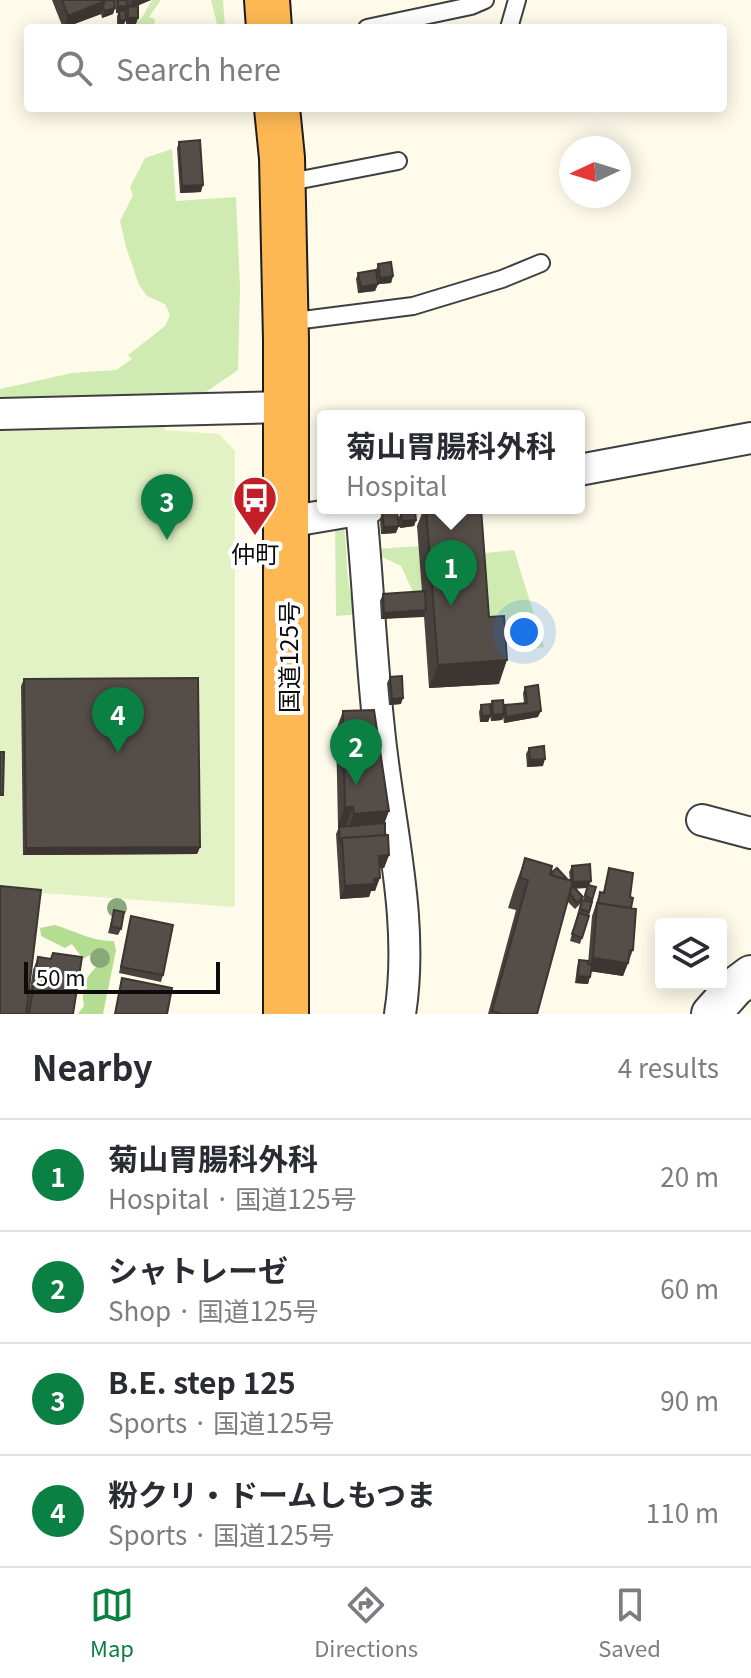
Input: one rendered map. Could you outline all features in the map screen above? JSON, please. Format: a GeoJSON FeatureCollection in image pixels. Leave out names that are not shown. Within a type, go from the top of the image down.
{"type":"FeatureCollection","features":[{"type":"Feature","properties":{"kind":"highway"},"geometry":{"type":"LineString","coordinates":[[267,0],[269,24]]}},
{"type":"Feature","properties":{"kind":"highway","name":"国道125号"},"geometry":{"type":"LineString","coordinates":[[277,112],[283,183],[286,407],[286,1014]]}},
{"type":"Feature","properties":{"kind":"street"},"geometry":{"type":"LineString","coordinates":[[0,414],[286,407]]}},
{"type":"Feature","properties":{"kind":"street"},"geometry":{"type":"LineString","coordinates":[[585,469],[751,438]]}},
{"type":"Feature","properties":{"kind":"street"},"geometry":{"type":"LineString","coordinates":[[287,522],[335,514]]}},
{"type":"Feature","properties":{"kind":"street"},"geometry":{"type":"LineString","coordinates":[[365,514],[379,731],[401,895],[404,962],[400,1014]]}},
{"type":"Feature","properties":{"kind":"street"},"geometry":{"type":"LineString","coordinates":[[702,820],[751,833]]}},
{"type":"Feature","properties":{"kind":"street"},"geometry":{"type":"LineString","coordinates":[[711,1014],[735,987],[751,975]]}},
{"type":"Feature","properties":{"kind":"lane"},"geometry":{"type":"LineString","coordinates":[[386,24],[471,6],[485,0]]}},
{"type":"Feature","properties":{"kind":"lane"},"geometry":{"type":"LineString","coordinates":[[510,24],[517,0]]}},
{"type":"Feature","properties":{"kind":"lane"},"geometry":{"type":"LineString","coordinates":[[283,183],[398,161]]}},
{"type":"Feature","properties":{"kind":"lane"},"geometry":{"type":"LineString","coordinates":[[285,322],[413,306],[502,279],[541,263]]}},
{"type":"Feature","properties":{"kind":"green space"},"geometry":{"type":"Polygon","coordinates":[[[152,0],[161,0],[149,17],[155,19],[154,24],[136,24],[136,20],[141,19],[152,0]]]}},
{"type":"Feature","properties":{"kind":"green space"},"geometry":{"type":"Polygon","coordinates":[[[211,0],[223,0],[225,24],[217,24],[211,0]]]}},
{"type":"Feature","properties":{"kind":"green space"},"geometry":{"type":"Polygon","coordinates":[[[172,149],[176,201],[236,197],[240,287],[238,370],[200,396],[3,401],[0,389],[72,373],[116,370],[132,359],[128,355],[165,326],[170,315],[165,304],[147,296],[139,285],[120,221],[133,195],[130,187],[145,158],[172,149]]]}},
{"type":"Feature","properties":{"kind":"green space"},"geometry":{"type":"Polygon","coordinates":[[[165,423],[165,430],[219,434],[235,451],[235,907],[0,890],[0,426],[165,423]]]}},
{"type":"Feature","properties":{"kind":"green space"},"geometry":{"type":"Polygon","coordinates":[[[335,523],[344,529],[349,584],[360,614],[336,616],[335,523]]]}},
{"type":"Feature","properties":{"kind":"green space"},"geometry":{"type":"Polygon","coordinates":[[[419,546],[422,593],[413,592],[401,566],[376,554],[377,549],[419,546]]]}},
{"type":"Feature","properties":{"kind":"green space"},"geometry":{"type":"Polygon","coordinates":[[[514,550],[544,647],[530,649],[528,638],[481,640],[475,554],[514,550]]]}},
{"type":"Feature","properties":{"kind":"green space"},"geometry":{"type":"Polygon","coordinates":[[[55,925],[91,938],[114,941],[116,950],[103,1014],[78,1014],[84,1006],[84,985],[96,967],[90,955],[83,959],[72,944],[65,948],[41,936],[40,928],[55,925]]]}},
{"type":"Feature","properties":{"kind":"building"},"geometry":{"type":"Polygon","coordinates":[[[62,0],[105,0],[105,1],[68,16],[62,0]]]}},
{"type":"Feature","properties":{"kind":"building"},"geometry":{"type":"Polygon","coordinates":[[[105,0],[114,0],[115,8],[105,11],[105,0]]]}},
{"type":"Feature","properties":{"kind":"building"},"geometry":{"type":"Polygon","coordinates":[[[118,0],[126,0],[128,6],[118,6],[118,0]]]}},
{"type":"Feature","properties":{"kind":"building"},"geometry":{"type":"Polygon","coordinates":[[[138,6],[138,18],[128,18],[128,7],[138,6]]]}},
{"type":"Feature","properties":{"kind":"building"},"geometry":{"type":"Polygon","coordinates":[[[125,10],[126,20],[120,20],[119,11],[125,10]]]}},
{"type":"Feature","properties":{"kind":"building"},"geometry":{"type":"Polygon","coordinates":[[[200,140],[203,185],[182,186],[179,142],[200,140]]]}},
{"type":"Feature","properties":{"kind":"building"},"geometry":{"type":"Polygon","coordinates":[[[391,262],[393,276],[380,278],[378,264],[391,262]]]}},
{"type":"Feature","properties":{"kind":"building"},"geometry":{"type":"Polygon","coordinates":[[[376,270],[378,284],[361,287],[358,273],[376,270]]]}},
{"type":"Feature","properties":{"kind":"building"},"geometry":{"type":"Polygon","coordinates":[[[382,514],[397,514],[399,526],[384,527],[382,514]]]}},
{"type":"Feature","properties":{"kind":"building"},"geometry":{"type":"Polygon","coordinates":[[[401,514],[415,514],[416,520],[402,521],[401,514]]]}},
{"type":"Feature","properties":{"kind":"building"},"geometry":{"type":"Polygon","coordinates":[[[426,514],[481,514],[489,617],[504,616],[507,660],[438,665],[426,514]]]}},
{"type":"Feature","properties":{"kind":"building"},"geometry":{"type":"Polygon","coordinates":[[[425,591],[426,610],[384,613],[383,594],[425,591]]]}},
{"type":"Feature","properties":{"kind":"building"},"geometry":{"type":"Polygon","coordinates":[[[402,676],[403,698],[392,699],[390,677],[402,676]]]}},
{"type":"Feature","properties":{"kind":"building"},"geometry":{"type":"Polygon","coordinates":[[[198,678],[200,847],[26,848],[24,679],[198,678]]]}},
{"type":"Feature","properties":{"kind":"building"},"geometry":{"type":"Polygon","coordinates":[[[538,685],[541,711],[506,717],[505,705],[527,703],[525,687],[538,685]]]}},
{"type":"Feature","properties":{"kind":"building"},"geometry":{"type":"Polygon","coordinates":[[[503,700],[504,714],[493,715],[492,701],[503,700]]]}},
{"type":"Feature","properties":{"kind":"building"},"geometry":{"type":"Polygon","coordinates":[[[490,704],[491,715],[482,716],[481,705],[490,704]]]}},
{"type":"Feature","properties":{"kind":"building"},"geometry":{"type":"Polygon","coordinates":[[[374,710],[389,811],[354,814],[353,807],[345,807],[343,711],[374,710]]]}},
{"type":"Feature","properties":{"kind":"building"},"geometry":{"type":"Polygon","coordinates":[[[544,746],[545,759],[530,760],[529,748],[544,746]]]}},
{"type":"Feature","properties":{"kind":"building"},"geometry":{"type":"Polygon","coordinates":[[[0,752],[4,752],[3,795],[0,795],[0,752]]]}},
{"type":"Feature","properties":{"kind":"building"},"geometry":{"type":"Polygon","coordinates":[[[385,823],[385,835],[342,838],[340,844],[339,827],[385,823]]]}},
{"type":"Feature","properties":{"kind":"building"},"geometry":{"type":"Polygon","coordinates":[[[388,835],[389,855],[379,856],[380,878],[374,879],[374,884],[345,886],[342,838],[388,835]]]}},
{"type":"Feature","properties":{"kind":"building"},"geometry":{"type":"Polygon","coordinates":[[[525,858],[552,866],[550,875],[573,881],[537,1014],[502,1014],[492,1011],[528,880],[520,878],[525,858]]]}},
{"type":"Feature","properties":{"kind":"building"},"geometry":{"type":"Polygon","coordinates":[[[590,864],[591,881],[573,882],[572,866],[590,864]]]}},
{"type":"Feature","properties":{"kind":"building"},"geometry":{"type":"Polygon","coordinates":[[[557,868],[568,880],[553,876],[551,873],[557,868]]]}},
{"type":"Feature","properties":{"kind":"building"},"geometry":{"type":"Polygon","coordinates":[[[609,868],[633,873],[631,908],[598,903],[600,892],[604,893],[609,868]]]}},
{"type":"Feature","properties":{"kind":"building"},"geometry":{"type":"Polygon","coordinates":[[[572,885],[583,897],[577,903],[570,894],[572,885]]]}},
{"type":"Feature","properties":{"kind":"building"},"geometry":{"type":"Polygon","coordinates":[[[588,885],[596,887],[592,900],[585,895],[588,885]]]}},
{"type":"Feature","properties":{"kind":"building"},"geometry":{"type":"Polygon","coordinates":[[[0,886],[41,890],[26,1014],[0,1014],[0,886]]]}},
{"type":"Feature","properties":{"kind":"building"},"geometry":{"type":"Polygon","coordinates":[[[582,900],[592,902],[589,912],[580,909],[582,900]]]}},
{"type":"Feature","properties":{"kind":"building"},"geometry":{"type":"Polygon","coordinates":[[[597,903],[636,909],[633,950],[630,950],[628,963],[593,958],[597,903]]]}},
{"type":"Feature","properties":{"kind":"building"},"geometry":{"type":"Polygon","coordinates":[[[114,910],[124,912],[121,929],[111,926],[114,910]]]}},
{"type":"Feature","properties":{"kind":"building"},"geometry":{"type":"Polygon","coordinates":[[[579,913],[589,916],[582,938],[572,934],[579,913]]]}},
{"type":"Feature","properties":{"kind":"building"},"geometry":{"type":"Polygon","coordinates":[[[131,916],[173,925],[163,975],[121,967],[131,916]]]}},
{"type":"Feature","properties":{"kind":"building"},"geometry":{"type":"Polygon","coordinates":[[[53,953],[82,957],[73,1014],[29,1014],[38,957],[51,959],[53,953]]]}},
{"type":"Feature","properties":{"kind":"building"},"geometry":{"type":"Polygon","coordinates":[[[579,960],[592,965],[590,977],[578,976],[579,960]]]}},
{"type":"Feature","properties":{"kind":"building"},"geometry":{"type":"Polygon","coordinates":[[[122,978],[172,988],[167,1014],[115,1014],[122,978]]]}},
{"type":"Feature","properties":{"kind":"place","name":"仲町"},"geometry":{"type":"Point","coordinates":[255,537]}},
{"type":"Feature","properties":{"kind":"place","name":"B.E. step 125"},"geometry":{"type":"Point","coordinates":[167,540]}},
{"type":"Feature","properties":{"kind":"place","name":"菊山胃腸科外科"},"geometry":{"type":"Point","coordinates":[451,606]}},
{"type":"Feature","properties":{"kind":"place","name":"粉クリ・ドームしもつま"},"geometry":{"type":"Point","coordinates":[118,753]}},
{"type":"Feature","properties":{"kind":"place","name":"シャトレーゼ"},"geometry":{"type":"Point","coordinates":[356,785]}}]}
